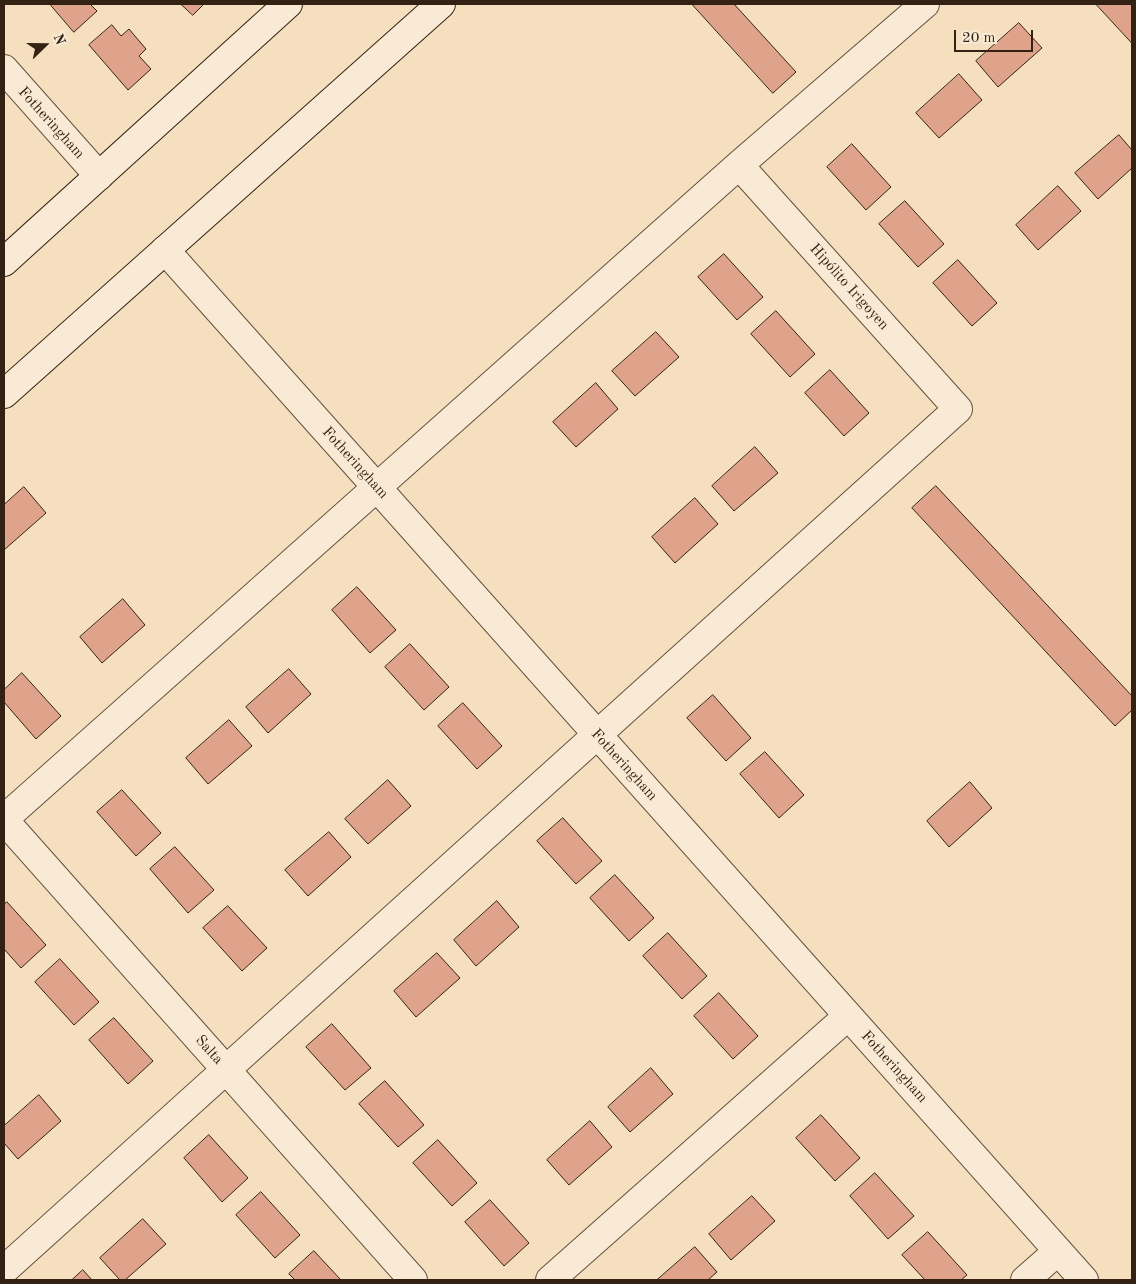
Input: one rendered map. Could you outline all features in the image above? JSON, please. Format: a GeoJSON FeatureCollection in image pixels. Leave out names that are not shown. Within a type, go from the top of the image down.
{"type":"FeatureCollection","features":[{"type":"Feature","properties":{"kind":"street"},"geometry":{"type":"LineString","coordinates":[[4,262],[288,4]]}},
{"type":"Feature","properties":{"kind":"street"},"geometry":{"type":"LineString","coordinates":[[4,394],[441,4]]}},
{"type":"Feature","properties":{"kind":"street"},"geometry":{"type":"LineString","coordinates":[[4,820],[739,166],[925,4]]}},
{"type":"Feature","properties":{"kind":"street","name":"Fotheringham"},"geometry":{"type":"LineString","coordinates":[[4,70],[99,176]]}},
{"type":"Feature","properties":{"kind":"street","name":"Hipólito Irigoyen"},"geometry":{"type":"LineString","coordinates":[[597,735],[958,409],[739,166]]}},
{"type":"Feature","properties":{"kind":"street","name":"Fotheringham"},"geometry":{"type":"LineString","coordinates":[[165,250],[1084,1280]]}},
{"type":"Feature","properties":{"kind":"street"},"geometry":{"type":"LineString","coordinates":[[4,1270],[597,735]]}},
{"type":"Feature","properties":{"kind":"street","name":"Salta"},"geometry":{"type":"LineString","coordinates":[[4,820],[413,1280]]}},
{"type":"Feature","properties":{"kind":"street"},"geometry":{"type":"LineString","coordinates":[[550,1280],[848,1016]]}},
{"type":"Feature","properties":{"kind":"street"},"geometry":{"type":"LineString","coordinates":[[1025,1280],[1058,1251]]}},
{"type":"Feature","properties":{"kind":"building"},"geometry":{"type":"Polygon","coordinates":[[[50,4],[90,4],[97,11],[74,32],[50,4]]]}},
{"type":"Feature","properties":{"kind":"building"},"geometry":{"type":"Polygon","coordinates":[[[181,4],[204,4],[193,15],[181,4]]]}},
{"type":"Feature","properties":{"kind":"building"},"geometry":{"type":"Polygon","coordinates":[[[692,4],[734,4],[796,72],[773,93],[692,4]]]}},
{"type":"Feature","properties":{"kind":"building"},"geometry":{"type":"Polygon","coordinates":[[[1096,4],[1132,4],[1132,43],[1096,4]]]}},
{"type":"Feature","properties":{"kind":"building"},"geometry":{"type":"Polygon","coordinates":[[[1019,23],[1042,48],[998,87],[976,61],[1019,23]]]}},
{"type":"Feature","properties":{"kind":"building"},"geometry":{"type":"Polygon","coordinates":[[[112,25],[121,36],[129,29],[146,49],[139,56],[151,69],[128,90],[89,45],[112,25]]]}},
{"type":"Feature","properties":{"kind":"building"},"geometry":{"type":"Polygon","coordinates":[[[959,74],[982,100],[939,138],[916,113],[959,74]]]}},
{"type":"Feature","properties":{"kind":"building"},"geometry":{"type":"Polygon","coordinates":[[[1119,135],[1132,150],[1132,168],[1098,199],[1075,173],[1119,135]]]}},
{"type":"Feature","properties":{"kind":"building"},"geometry":{"type":"Polygon","coordinates":[[[852,144],[891,187],[866,210],[827,167],[852,144]]]}},
{"type":"Feature","properties":{"kind":"building"},"geometry":{"type":"Polygon","coordinates":[[[1058,186],[1081,211],[1038,250],[1016,225],[1058,186]]]}},
{"type":"Feature","properties":{"kind":"building"},"geometry":{"type":"Polygon","coordinates":[[[905,201],[944,244],[918,267],[879,224],[905,201]]]}},
{"type":"Feature","properties":{"kind":"building"},"geometry":{"type":"Polygon","coordinates":[[[724,254],[763,297],[737,320],[698,277],[724,254]]]}},
{"type":"Feature","properties":{"kind":"building"},"geometry":{"type":"Polygon","coordinates":[[[958,260],[997,303],[972,326],[933,283],[958,260]]]}},
{"type":"Feature","properties":{"kind":"building"},"geometry":{"type":"Polygon","coordinates":[[[776,311],[815,354],[790,377],[751,334],[776,311]]]}},
{"type":"Feature","properties":{"kind":"building"},"geometry":{"type":"Polygon","coordinates":[[[656,332],[679,357],[635,396],[612,371],[656,332]]]}},
{"type":"Feature","properties":{"kind":"building"},"geometry":{"type":"Polygon","coordinates":[[[830,370],[869,413],[844,436],[805,393],[830,370]]]}},
{"type":"Feature","properties":{"kind":"building"},"geometry":{"type":"Polygon","coordinates":[[[596,383],[618,409],[576,447],[553,422],[596,383]]]}},
{"type":"Feature","properties":{"kind":"building"},"geometry":{"type":"Polygon","coordinates":[[[755,447],[778,473],[734,511],[712,486],[755,447]]]}},
{"type":"Feature","properties":{"kind":"building"},"geometry":{"type":"Polygon","coordinates":[[[936,486],[1132,696],[1132,710],[1115,726],[912,508],[936,486]]]}},
{"type":"Feature","properties":{"kind":"building"},"geometry":{"type":"Polygon","coordinates":[[[24,487],[46,513],[4,550],[4,505],[24,487]]]}},
{"type":"Feature","properties":{"kind":"building"},"geometry":{"type":"Polygon","coordinates":[[[695,498],[718,524],[675,563],[652,537],[695,498]]]}},
{"type":"Feature","properties":{"kind":"building"},"geometry":{"type":"Polygon","coordinates":[[[357,587],[396,630],[370,653],[332,610],[357,587]]]}},
{"type":"Feature","properties":{"kind":"building"},"geometry":{"type":"Polygon","coordinates":[[[123,599],[145,625],[102,663],[80,637],[123,599]]]}},
{"type":"Feature","properties":{"kind":"building"},"geometry":{"type":"Polygon","coordinates":[[[410,644],[449,687],[424,710],[385,667],[410,644]]]}},
{"type":"Feature","properties":{"kind":"building"},"geometry":{"type":"Polygon","coordinates":[[[289,669],[311,694],[268,733],[246,707],[289,669]]]}},
{"type":"Feature","properties":{"kind":"building"},"geometry":{"type":"Polygon","coordinates":[[[22,673],[61,716],[36,739],[4,702],[4,690],[22,673]]]}},
{"type":"Feature","properties":{"kind":"building"},"geometry":{"type":"Polygon","coordinates":[[[713,695],[751,738],[726,761],[687,718],[713,695]]]}},
{"type":"Feature","properties":{"kind":"building"},"geometry":{"type":"Polygon","coordinates":[[[463,703],[502,746],[477,769],[438,726],[463,703]]]}},
{"type":"Feature","properties":{"kind":"building"},"geometry":{"type":"Polygon","coordinates":[[[229,720],[252,746],[208,784],[186,758],[229,720]]]}},
{"type":"Feature","properties":{"kind":"building"},"geometry":{"type":"Polygon","coordinates":[[[765,752],[804,795],[779,818],[740,774],[765,752]]]}},
{"type":"Feature","properties":{"kind":"building"},"geometry":{"type":"Polygon","coordinates":[[[388,780],[411,806],[368,844],[345,819],[388,780]]]}},
{"type":"Feature","properties":{"kind":"building"},"geometry":{"type":"Polygon","coordinates":[[[970,782],[992,808],[949,847],[927,821],[970,782]]]}},
{"type":"Feature","properties":{"kind":"building"},"geometry":{"type":"Polygon","coordinates":[[[122,790],[161,833],[136,856],[97,812],[122,790]]]}},
{"type":"Feature","properties":{"kind":"building"},"geometry":{"type":"Polygon","coordinates":[[[563,818],[602,861],[576,884],[537,841],[563,818]]]}},
{"type":"Feature","properties":{"kind":"building"},"geometry":{"type":"Polygon","coordinates":[[[329,832],[351,857],[308,896],[285,870],[329,832]]]}},
{"type":"Feature","properties":{"kind":"building"},"geometry":{"type":"Polygon","coordinates":[[[175,847],[214,890],[188,913],[150,869],[175,847]]]}},
{"type":"Feature","properties":{"kind":"building"},"geometry":{"type":"Polygon","coordinates":[[[615,875],[654,918],[629,941],[590,898],[615,875]]]}},
{"type":"Feature","properties":{"kind":"building"},"geometry":{"type":"Polygon","coordinates":[[[497,901],[519,927],[476,966],[454,940],[497,901]]]}},
{"type":"Feature","properties":{"kind":"building"},"geometry":{"type":"Polygon","coordinates":[[[7,902],[46,945],[21,968],[4,949],[4,905],[7,902]]]}},
{"type":"Feature","properties":{"kind":"building"},"geometry":{"type":"Polygon","coordinates":[[[228,906],[267,948],[242,971],[203,928],[228,906]]]}},
{"type":"Feature","properties":{"kind":"building"},"geometry":{"type":"Polygon","coordinates":[[[668,933],[707,976],[682,999],[643,956],[668,933]]]}},
{"type":"Feature","properties":{"kind":"building"},"geometry":{"type":"Polygon","coordinates":[[[437,953],[460,978],[416,1017],[394,991],[437,953]]]}},
{"type":"Feature","properties":{"kind":"building"},"geometry":{"type":"Polygon","coordinates":[[[60,959],[99,1002],[74,1025],[35,982],[60,959]]]}},
{"type":"Feature","properties":{"kind":"building"},"geometry":{"type":"Polygon","coordinates":[[[719,993],[758,1036],[733,1059],[694,1016],[719,993]]]}},
{"type":"Feature","properties":{"kind":"building"},"geometry":{"type":"Polygon","coordinates":[[[114,1018],[153,1061],[128,1084],[89,1040],[114,1018]]]}},
{"type":"Feature","properties":{"kind":"building"},"geometry":{"type":"Polygon","coordinates":[[[332,1024],[371,1068],[345,1090],[306,1047],[332,1024]]]}},
{"type":"Feature","properties":{"kind":"building"},"geometry":{"type":"Polygon","coordinates":[[[651,1068],[673,1094],[630,1132],[608,1107],[651,1068]]]}},
{"type":"Feature","properties":{"kind":"building"},"geometry":{"type":"Polygon","coordinates":[[[385,1081],[424,1125],[398,1147],[359,1104],[385,1081]]]}},
{"type":"Feature","properties":{"kind":"building"},"geometry":{"type":"Polygon","coordinates":[[[39,1095],[61,1121],[18,1159],[4,1143],[4,1126],[39,1095]]]}},
{"type":"Feature","properties":{"kind":"building"},"geometry":{"type":"Polygon","coordinates":[[[821,1115],[860,1158],[835,1181],[796,1138],[821,1115]]]}},
{"type":"Feature","properties":{"kind":"building"},"geometry":{"type":"Polygon","coordinates":[[[590,1121],[612,1147],[569,1185],[547,1160],[590,1121]]]}},
{"type":"Feature","properties":{"kind":"building"},"geometry":{"type":"Polygon","coordinates":[[[209,1135],[248,1178],[222,1202],[184,1158],[209,1135]]]}},
{"type":"Feature","properties":{"kind":"building"},"geometry":{"type":"Polygon","coordinates":[[[438,1140],[477,1183],[452,1206],[413,1163],[438,1140]]]}},
{"type":"Feature","properties":{"kind":"building"},"geometry":{"type":"Polygon","coordinates":[[[875,1173],[914,1216],[888,1239],[850,1196],[875,1173]]]}},
{"type":"Feature","properties":{"kind":"building"},"geometry":{"type":"Polygon","coordinates":[[[261,1192],[300,1235],[275,1258],[236,1215],[261,1192]]]}},
{"type":"Feature","properties":{"kind":"building"},"geometry":{"type":"Polygon","coordinates":[[[752,1196],[775,1221],[731,1260],[709,1234],[752,1196]]]}},
{"type":"Feature","properties":{"kind":"building"},"geometry":{"type":"Polygon","coordinates":[[[490,1200],[529,1243],[504,1266],[465,1222],[490,1200]]]}},
{"type":"Feature","properties":{"kind":"building"},"geometry":{"type":"Polygon","coordinates":[[[143,1219],[166,1244],[125,1280],[120,1280],[100,1258],[143,1219]]]}},
{"type":"Feature","properties":{"kind":"building"},"geometry":{"type":"Polygon","coordinates":[[[928,1232],[967,1275],[961,1280],[925,1280],[902,1255],[928,1232]]]}},
{"type":"Feature","properties":{"kind":"building"},"geometry":{"type":"Polygon","coordinates":[[[695,1247],[717,1272],[708,1280],[657,1280],[695,1247]]]}},
{"type":"Feature","properties":{"kind":"building"},"geometry":{"type":"Polygon","coordinates":[[[314,1251],[341,1280],[295,1280],[289,1274],[314,1251]]]}},
{"type":"Feature","properties":{"kind":"building"},"geometry":{"type":"Polygon","coordinates":[[[83,1270],[92,1280],[72,1280],[83,1270]]]}}]}
